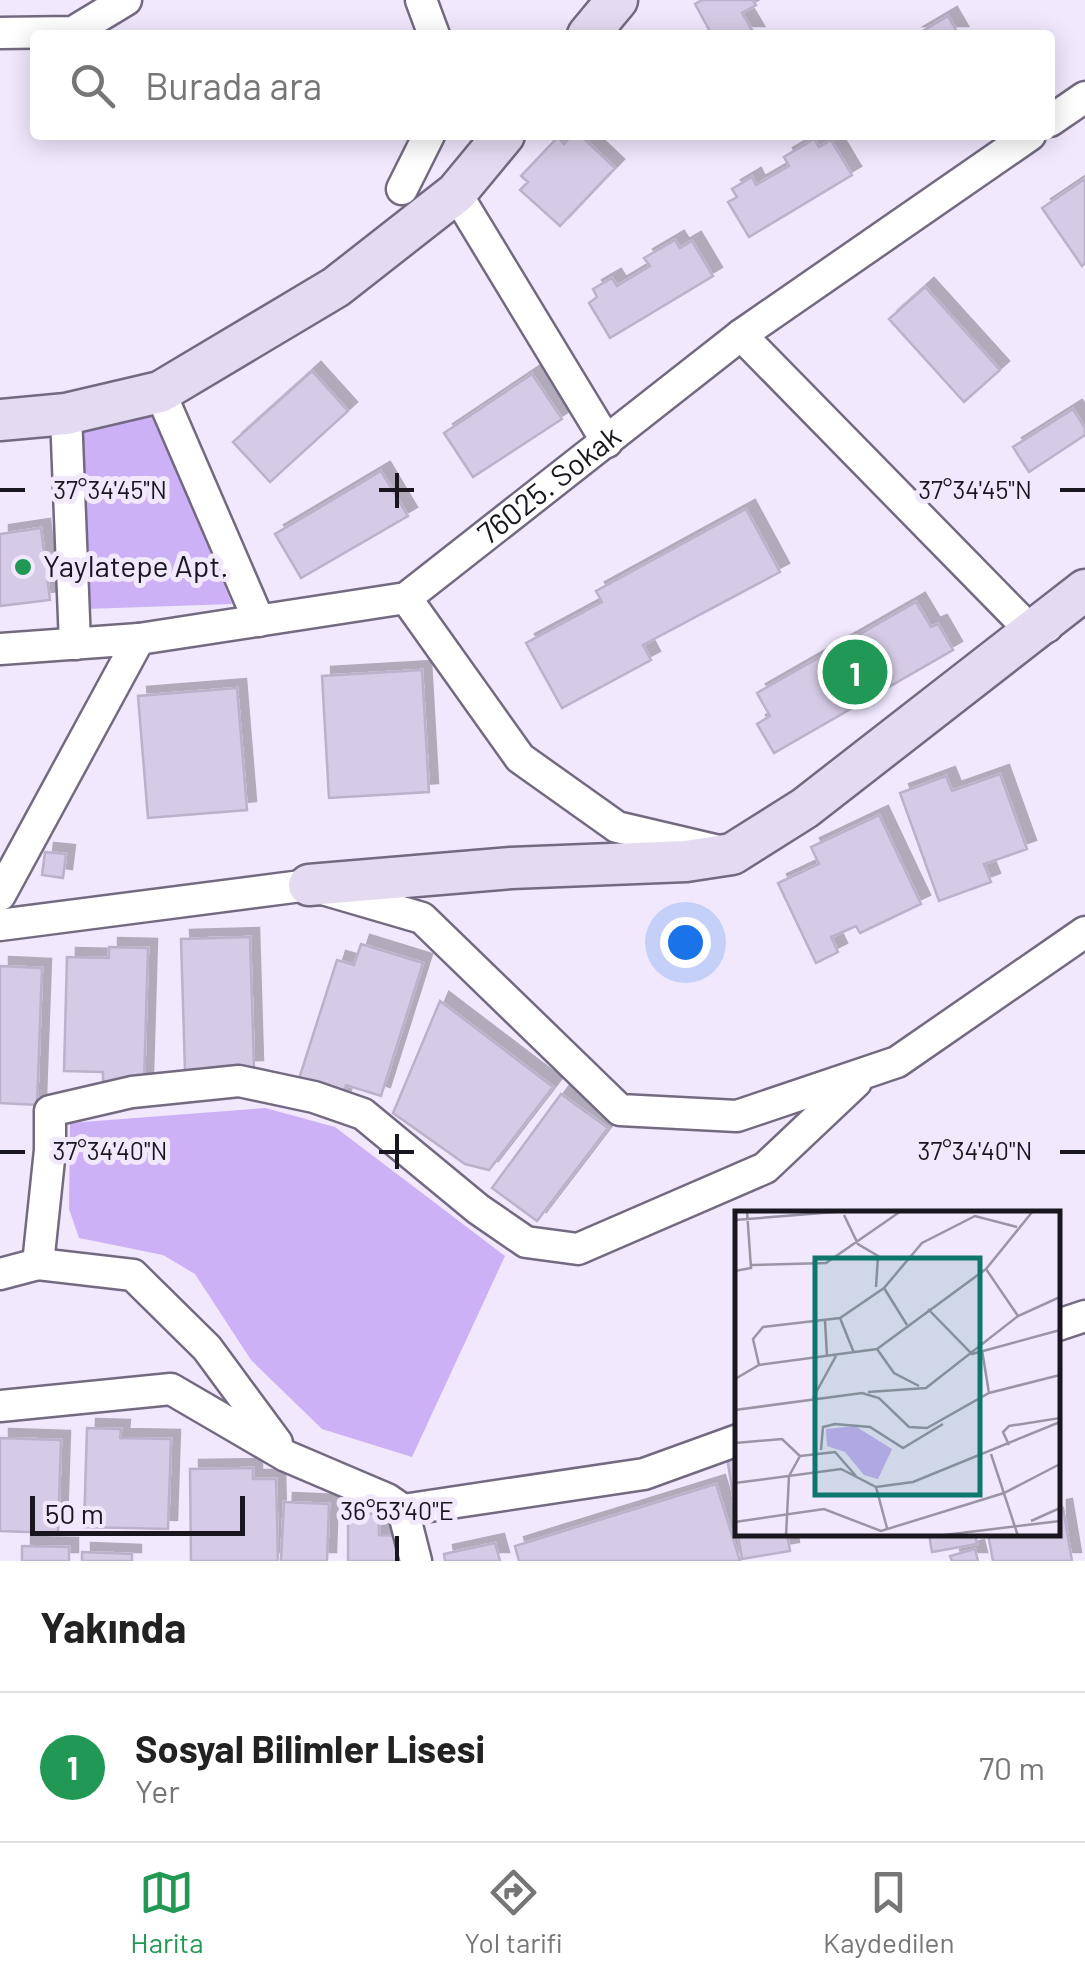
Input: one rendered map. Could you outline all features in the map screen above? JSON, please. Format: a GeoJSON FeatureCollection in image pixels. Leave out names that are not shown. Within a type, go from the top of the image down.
{"type":"FeatureCollection","features":[{"type":"Feature","properties":{"kind":"street"},"geometry":{"type":"LineString","coordinates":[[75,30],[126,0]]}},
{"type":"Feature","properties":{"kind":"street"},"geometry":{"type":"LineString","coordinates":[[421,0],[432,30]]}},
{"type":"Feature","properties":{"kind":"street"},"geometry":{"type":"LineString","coordinates":[[592,30],[617,0]]}},
{"type":"Feature","properties":{"kind":"street"},"geometry":{"type":"LineString","coordinates":[[0,33],[30,33]]}},
{"type":"Feature","properties":{"kind":"street"},"geometry":{"type":"LineString","coordinates":[[1055,118],[1085,97]]}},
{"type":"Feature","properties":{"kind":"street"},"geometry":{"type":"LineString","coordinates":[[402,189],[426,140]]}},
{"type":"Feature","properties":{"kind":"street"},"geometry":{"type":"LineString","coordinates":[[0,420],[66,414],[160,392],[336,287],[456,193],[500,140]]}},
{"type":"Feature","properties":{"kind":"street","name":"76025. Sokak"},"geometry":{"type":"LineString","coordinates":[[0,649],[139,639],[406,598],[741,335],[1023,140]]}},
{"type":"Feature","properties":{"kind":"street"},"geometry":{"type":"LineString","coordinates":[[456,193],[607,442]]}},
{"type":"Feature","properties":{"kind":"street"},"geometry":{"type":"LineString","coordinates":[[741,335],[1034,633]]}},
{"type":"Feature","properties":{"kind":"street"},"geometry":{"type":"LineString","coordinates":[[160,392],[258,621]]}},
{"type":"Feature","properties":{"kind":"street"},"geometry":{"type":"LineString","coordinates":[[66,414],[75,644]]}},
{"type":"Feature","properties":{"kind":"street"},"geometry":{"type":"LineString","coordinates":[[0,925],[310,885],[732,854],[804,808],[1085,590]]}},
{"type":"Feature","properties":{"kind":"street"},"geometry":{"type":"LineString","coordinates":[[406,598],[520,758],[617,827],[732,854]]}},
{"type":"Feature","properties":{"kind":"street"},"geometry":{"type":"LineString","coordinates":[[1034,633],[1085,610]]}},
{"type":"Feature","properties":{"kind":"street"},"geometry":{"type":"LineString","coordinates":[[0,894],[139,639]]}},
{"type":"Feature","properties":{"kind":"street"},"geometry":{"type":"LineString","coordinates":[[310,885],[422,918],[620,1110],[737,1116],[898,1062],[1085,932]]}},
{"type":"Feature","properties":{"kind":"street"},"geometry":{"type":"LineString","coordinates":[[38,1264],[50,1150],[50,1111],[132,1092],[239,1081],[314,1097],[363,1114],[478,1209],[526,1242],[578,1248],[765,1168],[864,1074]]}},
{"type":"Feature","properties":{"kind":"street"},"geometry":{"type":"LineString","coordinates":[[0,1274],[38,1264],[133,1275],[207,1348],[286,1456]]}},
{"type":"Feature","properties":{"kind":"street"},"geometry":{"type":"LineString","coordinates":[[1060,1325],[1085,1316]]}},
{"type":"Feature","properties":{"kind":"street"},"geometry":{"type":"LineString","coordinates":[[0,1406],[172,1389],[286,1456],[388,1500],[402,1510],[416,1561]]}},
{"type":"Feature","properties":{"kind":"street"},"geometry":{"type":"LineString","coordinates":[[402,1510],[644,1474],[735,1441]]}},
{"type":"Feature","properties":{"kind":"shaded area"},"geometry":{"type":"Polygon","coordinates":[[[151,407],[232,604],[86,609],[83,426],[151,407]]]}},
{"type":"Feature","properties":{"kind":"shaded area"},"geometry":{"type":"Polygon","coordinates":[[[265,1108],[335,1127],[505,1256],[412,1457],[322,1429],[251,1360],[195,1274],[163,1255],[79,1238],[69,1209],[70,1123],[265,1108]]]}},
{"type":"Feature","properties":{"kind":"building"},"geometry":{"type":"Polygon","coordinates":[[[702,0],[753,0],[756,5],[742,13],[752,30],[709,30],[695,4],[702,0]]]}},
{"type":"Feature","properties":{"kind":"building"},"geometry":{"type":"Polygon","coordinates":[[[948,16],[956,30],[924,30],[948,16]]]}},
{"type":"Feature","properties":{"kind":"building"},"geometry":{"type":"Polygon","coordinates":[[[555,140],[564,144],[568,140],[585,140],[615,168],[560,226],[520,190],[528,182],[521,176],[555,140]]]}},
{"type":"Feature","properties":{"kind":"building"},"geometry":{"type":"Polygon","coordinates":[[[812,140],[819,147],[831,140],[852,175],[749,237],[728,202],[737,197],[732,189],[752,177],[756,185],[789,166],[784,157],[812,140]]]}},
{"type":"Feature","properties":{"kind":"building"},"geometry":{"type":"Polygon","coordinates":[[[1085,179],[1085,263],[1082,266],[1042,208],[1085,179]]]}},
{"type":"Feature","properties":{"kind":"building"},"geometry":{"type":"Polygon","coordinates":[[[675,240],[680,248],[692,241],[713,276],[610,338],[589,303],[597,297],[593,289],[612,278],[617,286],[650,266],[644,258],[675,240]]]}},
{"type":"Feature","properties":{"kind":"building"},"geometry":{"type":"Polygon","coordinates":[[[925,287],[1000,370],[964,402],[889,319],[925,287]]]}},
{"type":"Feature","properties":{"kind":"building"},"geometry":{"type":"Polygon","coordinates":[[[312,371],[348,411],[270,482],[233,442],[312,371]]]}},
{"type":"Feature","properties":{"kind":"building"},"geometry":{"type":"Polygon","coordinates":[[[532,374],[562,419],[473,477],[444,433],[532,374]]]}},
{"type":"Feature","properties":{"kind":"building"},"geometry":{"type":"Polygon","coordinates":[[[1073,409],[1085,435],[1029,472],[1013,447],[1073,409]]]}},
{"type":"Feature","properties":{"kind":"building"},"geometry":{"type":"Polygon","coordinates":[[[381,471],[408,516],[301,578],[275,534],[381,471]]]}},
{"type":"Feature","properties":{"kind":"building"},"geometry":{"type":"Polygon","coordinates":[[[746,509],[780,572],[643,645],[651,660],[562,708],[526,643],[602,602],[596,591],[746,509]]]}},
{"type":"Feature","properties":{"kind":"building","name":"Yaylatepe Apt."},"geometry":{"type":"Polygon","coordinates":[[[41,528],[50,600],[0,606],[0,534],[41,528]]]}},
{"type":"Feature","properties":{"kind":"building"},"geometry":{"type":"Polygon","coordinates":[[[916,602],[931,627],[938,624],[953,650],[774,753],[757,724],[770,716],[757,693],[916,602]]]}},
{"type":"Feature","properties":{"kind":"building"},"geometry":{"type":"Polygon","coordinates":[[[422,670],[429,792],[329,798],[322,676],[422,670]]]}},
{"type":"Feature","properties":{"kind":"building"},"geometry":{"type":"Polygon","coordinates":[[[237,688],[247,810],[148,818],[138,696],[237,688]]]}},
{"type":"Feature","properties":{"kind":"building"},"geometry":{"type":"Polygon","coordinates":[[[1000,774],[1027,849],[984,864],[991,882],[939,901],[900,793],[946,776],[952,791],[1000,774]]]}},
{"type":"Feature","properties":{"kind":"building"},"geometry":{"type":"Polygon","coordinates":[[[879,815],[921,904],[860,933],[856,926],[831,937],[838,952],[816,963],[778,883],[819,864],[811,847],[879,815]]]}},
{"type":"Feature","properties":{"kind":"building"},"geometry":{"type":"Polygon","coordinates":[[[45,852],[66,854],[63,878],[42,875],[45,852]]]}},
{"type":"Feature","properties":{"kind":"building"},"geometry":{"type":"Polygon","coordinates":[[[250,937],[254,1069],[185,1071],[181,939],[250,937]]]}},
{"type":"Feature","properties":{"kind":"building"},"geometry":{"type":"Polygon","coordinates":[[[361,944],[423,963],[381,1096],[346,1085],[342,1099],[297,1085],[337,960],[354,965],[361,944]]]}},
{"type":"Feature","properties":{"kind":"building"},"geometry":{"type":"Polygon","coordinates":[[[109,947],[148,948],[144,1083],[103,1082],[103,1072],[64,1071],[67,957],[109,958],[109,947]]]}},
{"type":"Feature","properties":{"kind":"building"},"geometry":{"type":"Polygon","coordinates":[[[0,966],[42,968],[37,1105],[0,1103],[0,966]]]}},
{"type":"Feature","properties":{"kind":"building"},"geometry":{"type":"Polygon","coordinates":[[[440,1001],[553,1087],[489,1170],[465,1164],[393,1113],[440,1001]]]}},
{"type":"Feature","properties":{"kind":"building"},"geometry":{"type":"Polygon","coordinates":[[[561,1094],[608,1128],[537,1221],[492,1188],[561,1094]]]}},
{"type":"Feature","properties":{"kind":"building"},"geometry":{"type":"Polygon","coordinates":[[[87,1428],[121,1429],[120,1438],[171,1439],[168,1529],[84,1527],[87,1428]]]}},
{"type":"Feature","properties":{"kind":"building"},"geometry":{"type":"Polygon","coordinates":[[[0,1438],[61,1440],[58,1533],[0,1531],[0,1438]]]}},
{"type":"Feature","properties":{"kind":"building"},"geometry":{"type":"Polygon","coordinates":[[[735,1456],[735,1508],[727,1457],[735,1456]]]}},
{"type":"Feature","properties":{"kind":"building"},"geometry":{"type":"Polygon","coordinates":[[[253,1468],[253,1479],[276,1479],[278,1561],[191,1561],[190,1469],[253,1468]]]}},
{"type":"Feature","properties":{"kind":"building"},"geometry":{"type":"Polygon","coordinates":[[[716,1484],[740,1561],[519,1561],[515,1546],[716,1484]]]}},
{"type":"Feature","properties":{"kind":"building"},"geometry":{"type":"Polygon","coordinates":[[[284,1502],[329,1504],[327,1561],[281,1561],[284,1502]]]}},
{"type":"Feature","properties":{"kind":"building"},"geometry":{"type":"Polygon","coordinates":[[[1063,1508],[1072,1561],[993,1561],[988,1536],[1060,1536],[1063,1508]]]}},
{"type":"Feature","properties":{"kind":"building"},"geometry":{"type":"Polygon","coordinates":[[[348,1514],[379,1514],[379,1535],[404,1536],[404,1561],[348,1561],[348,1514]]]}},
{"type":"Feature","properties":{"kind":"building"},"geometry":{"type":"Polygon","coordinates":[[[738,1536],[787,1536],[790,1551],[742,1559],[738,1536]]]}},
{"type":"Feature","properties":{"kind":"building"},"geometry":{"type":"Polygon","coordinates":[[[929,1536],[975,1536],[977,1544],[932,1552],[929,1536]]]}},
{"type":"Feature","properties":{"kind":"building"},"geometry":{"type":"Polygon","coordinates":[[[495,1543],[500,1561],[445,1561],[444,1554],[495,1543]]]}},
{"type":"Feature","properties":{"kind":"building"},"geometry":{"type":"Polygon","coordinates":[[[22,1546],[69,1547],[69,1561],[22,1561],[22,1546]]]}},
{"type":"Feature","properties":{"kind":"building"},"geometry":{"type":"Polygon","coordinates":[[[975,1549],[978,1561],[952,1561],[950,1556],[975,1549]]]}},
{"type":"Feature","properties":{"kind":"building"},"geometry":{"type":"Polygon","coordinates":[[[82,1552],[132,1554],[132,1561],[82,1561],[82,1552]]]}},
{"type":"Feature","properties":{"kind":"place","name":"Yaylatepe Apt."},"geometry":{"type":"Point","coordinates":[23,567]}},
{"type":"Feature","properties":{"kind":"place","name":"Sosyal Bilimler Lisesi"},"geometry":{"type":"Point","coordinates":[855,672]}}]}
